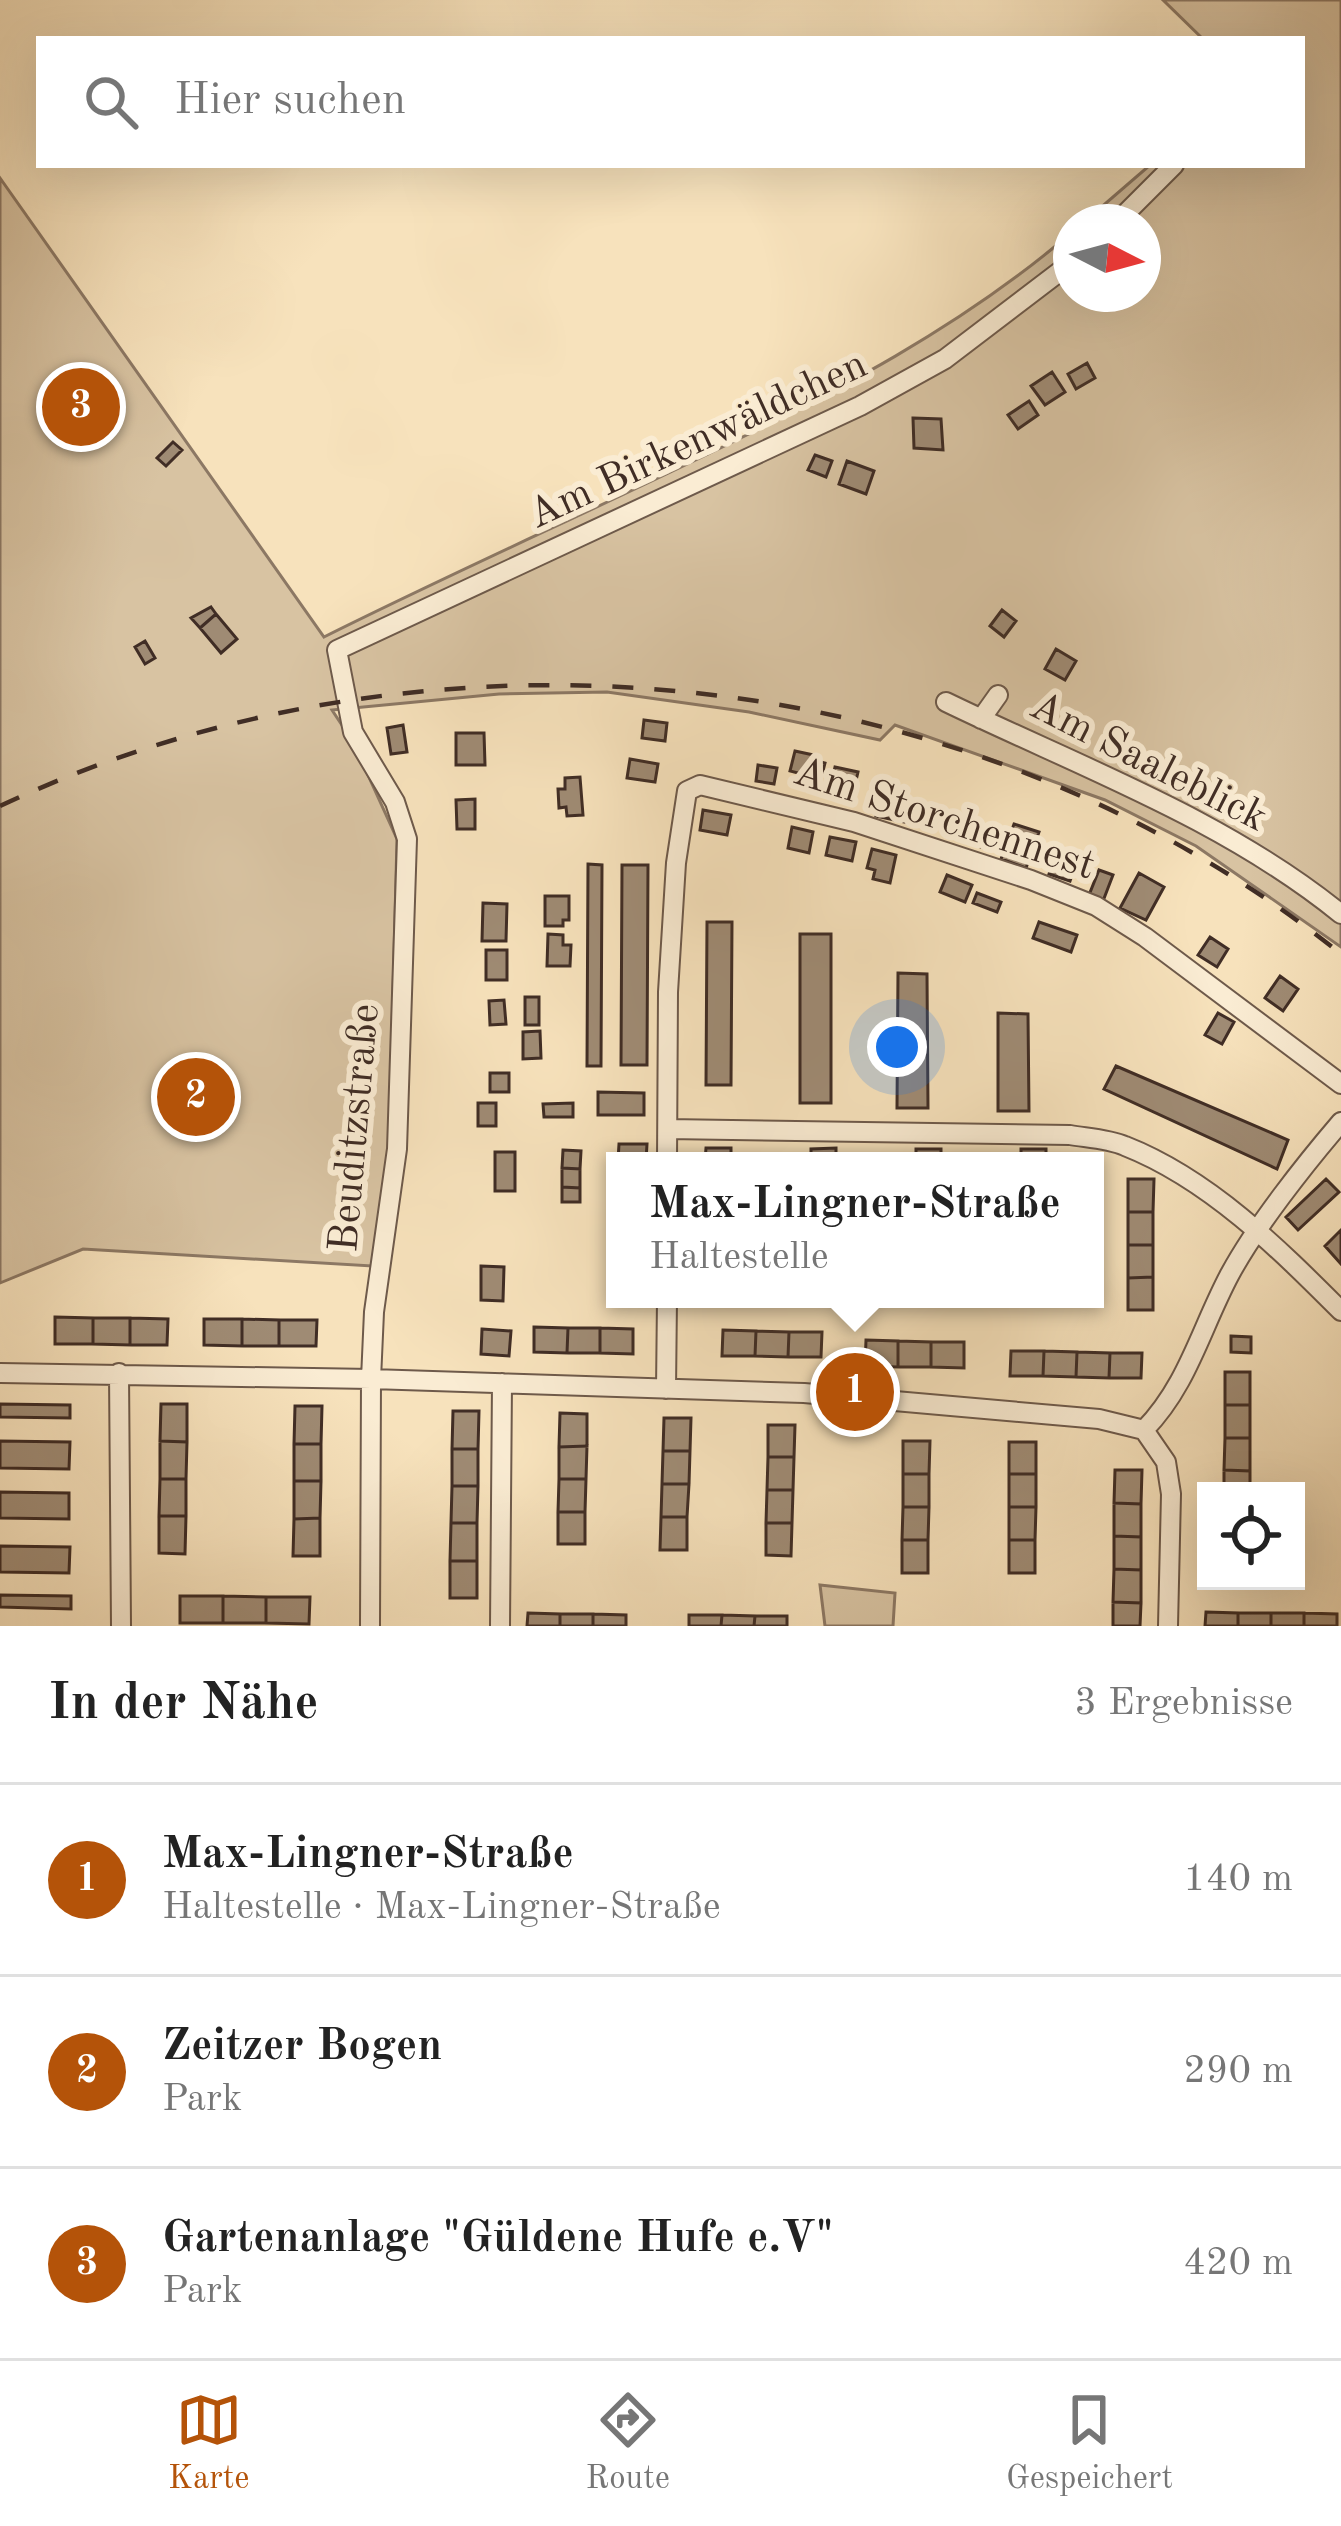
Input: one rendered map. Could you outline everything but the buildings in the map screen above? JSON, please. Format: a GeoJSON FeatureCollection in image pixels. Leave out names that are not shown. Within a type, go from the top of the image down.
{"type":"FeatureCollection","features":[{"type":"Feature","properties":{"kind":"street"},"geometry":{"type":"LineString","coordinates":[[1135,204],[1171,168]]}},
{"type":"Feature","properties":{"kind":"street","name":"Am Birkenwäldchen"},"geometry":{"type":"LineString","coordinates":[[337,650],[860,406],[945,359],[1053,277]]}},
{"type":"Feature","properties":{"kind":"street","name":"Beuditzstraße"},"geometry":{"type":"LineString","coordinates":[[337,650],[353,732],[395,802],[407,839],[398,1149],[374,1312],[370,1379],[370,1626]]}},
{"type":"Feature","properties":{"kind":"street"},"geometry":{"type":"LineString","coordinates":[[981,719],[998,695]]}},
{"type":"Feature","properties":{"kind":"street","name":"Am Saaleblick"},"geometry":{"type":"LineString","coordinates":[[946,702],[1210,828],[1341,914]]}},
{"type":"Feature","properties":{"kind":"street","name":"Am Storchennest"},"geometry":{"type":"LineString","coordinates":[[668,1129],[668,992],[676,862],[686,791],[700,785],[789,804],[913,841],[1096,906],[1341,1084]]}},
{"type":"Feature","properties":{"kind":"street"},"geometry":{"type":"LineString","coordinates":[[1144,1430],[1164,1410],[1190,1367],[1230,1274],[1341,1122]]}},
{"type":"Feature","properties":{"kind":"street"},"geometry":{"type":"LineString","coordinates":[[668,1152],[668,1129],[1070,1136],[1122,1144],[1193,1180],[1289,1260],[1341,1311]]}},
{"type":"Feature","properties":{"kind":"street"},"geometry":{"type":"LineString","coordinates":[[666,1389],[667,1308]]}},
{"type":"Feature","properties":{"kind":"street"},"geometry":{"type":"LineString","coordinates":[[0,1373],[370,1379],[804,1394],[1099,1419],[1144,1430],[1166,1462],[1172,1494],[1168,1626]]}},
{"type":"Feature","properties":{"kind":"street"},"geometry":{"type":"LineString","coordinates":[[119,1373],[121,1626]]}},
{"type":"Feature","properties":{"kind":"street"},"geometry":{"type":"LineString","coordinates":[[500,1626],[502,1383]]}},
{"type":"Feature","properties":{"kind":"shaded area"},"geometry":{"type":"Polygon","coordinates":[[[1163,0],[1341,0],[1341,947],[1196,846],[1105,800],[895,725],[880,740],[749,712],[607,692],[499,694],[332,710],[353,742],[397,839],[388,1186],[372,1266],[83,1249],[0,1283],[0,178],[324,637],[849,383],[986,299],[1053,248],[1053,312],[1161,312],[1161,204],[1105,204],[1147,168],[1305,168],[1305,36],[1200,36],[1163,0]]]}},
{"type":"Feature","properties":{"kind":"shaded area"},"geometry":{"type":"Polygon","coordinates":[[[820,1585],[895,1593],[893,1626],[825,1626],[820,1585]]]}},
{"type":"Feature","properties":{"kind":"railway"},"geometry":{"type":"LineString","coordinates":[[0,806],[165,742],[338,702],[514,686],[691,692],[866,723],[1034,776],[1194,854],[1341,954]]}},
{"type":"Feature","properties":{"kind":"place","name":"Gartenanlage \"Güldene Hufe e.V\""},"geometry":{"type":"Point","coordinates":[81,407]}},
{"type":"Feature","properties":{"kind":"place","name":"Zeitzer Bogen"},"geometry":{"type":"Point","coordinates":[196,1097]}},
{"type":"Feature","properties":{"kind":"place","name":"Max-Lingner-Straße"},"geometry":{"type":"Point","coordinates":[855,1392]}}]}
